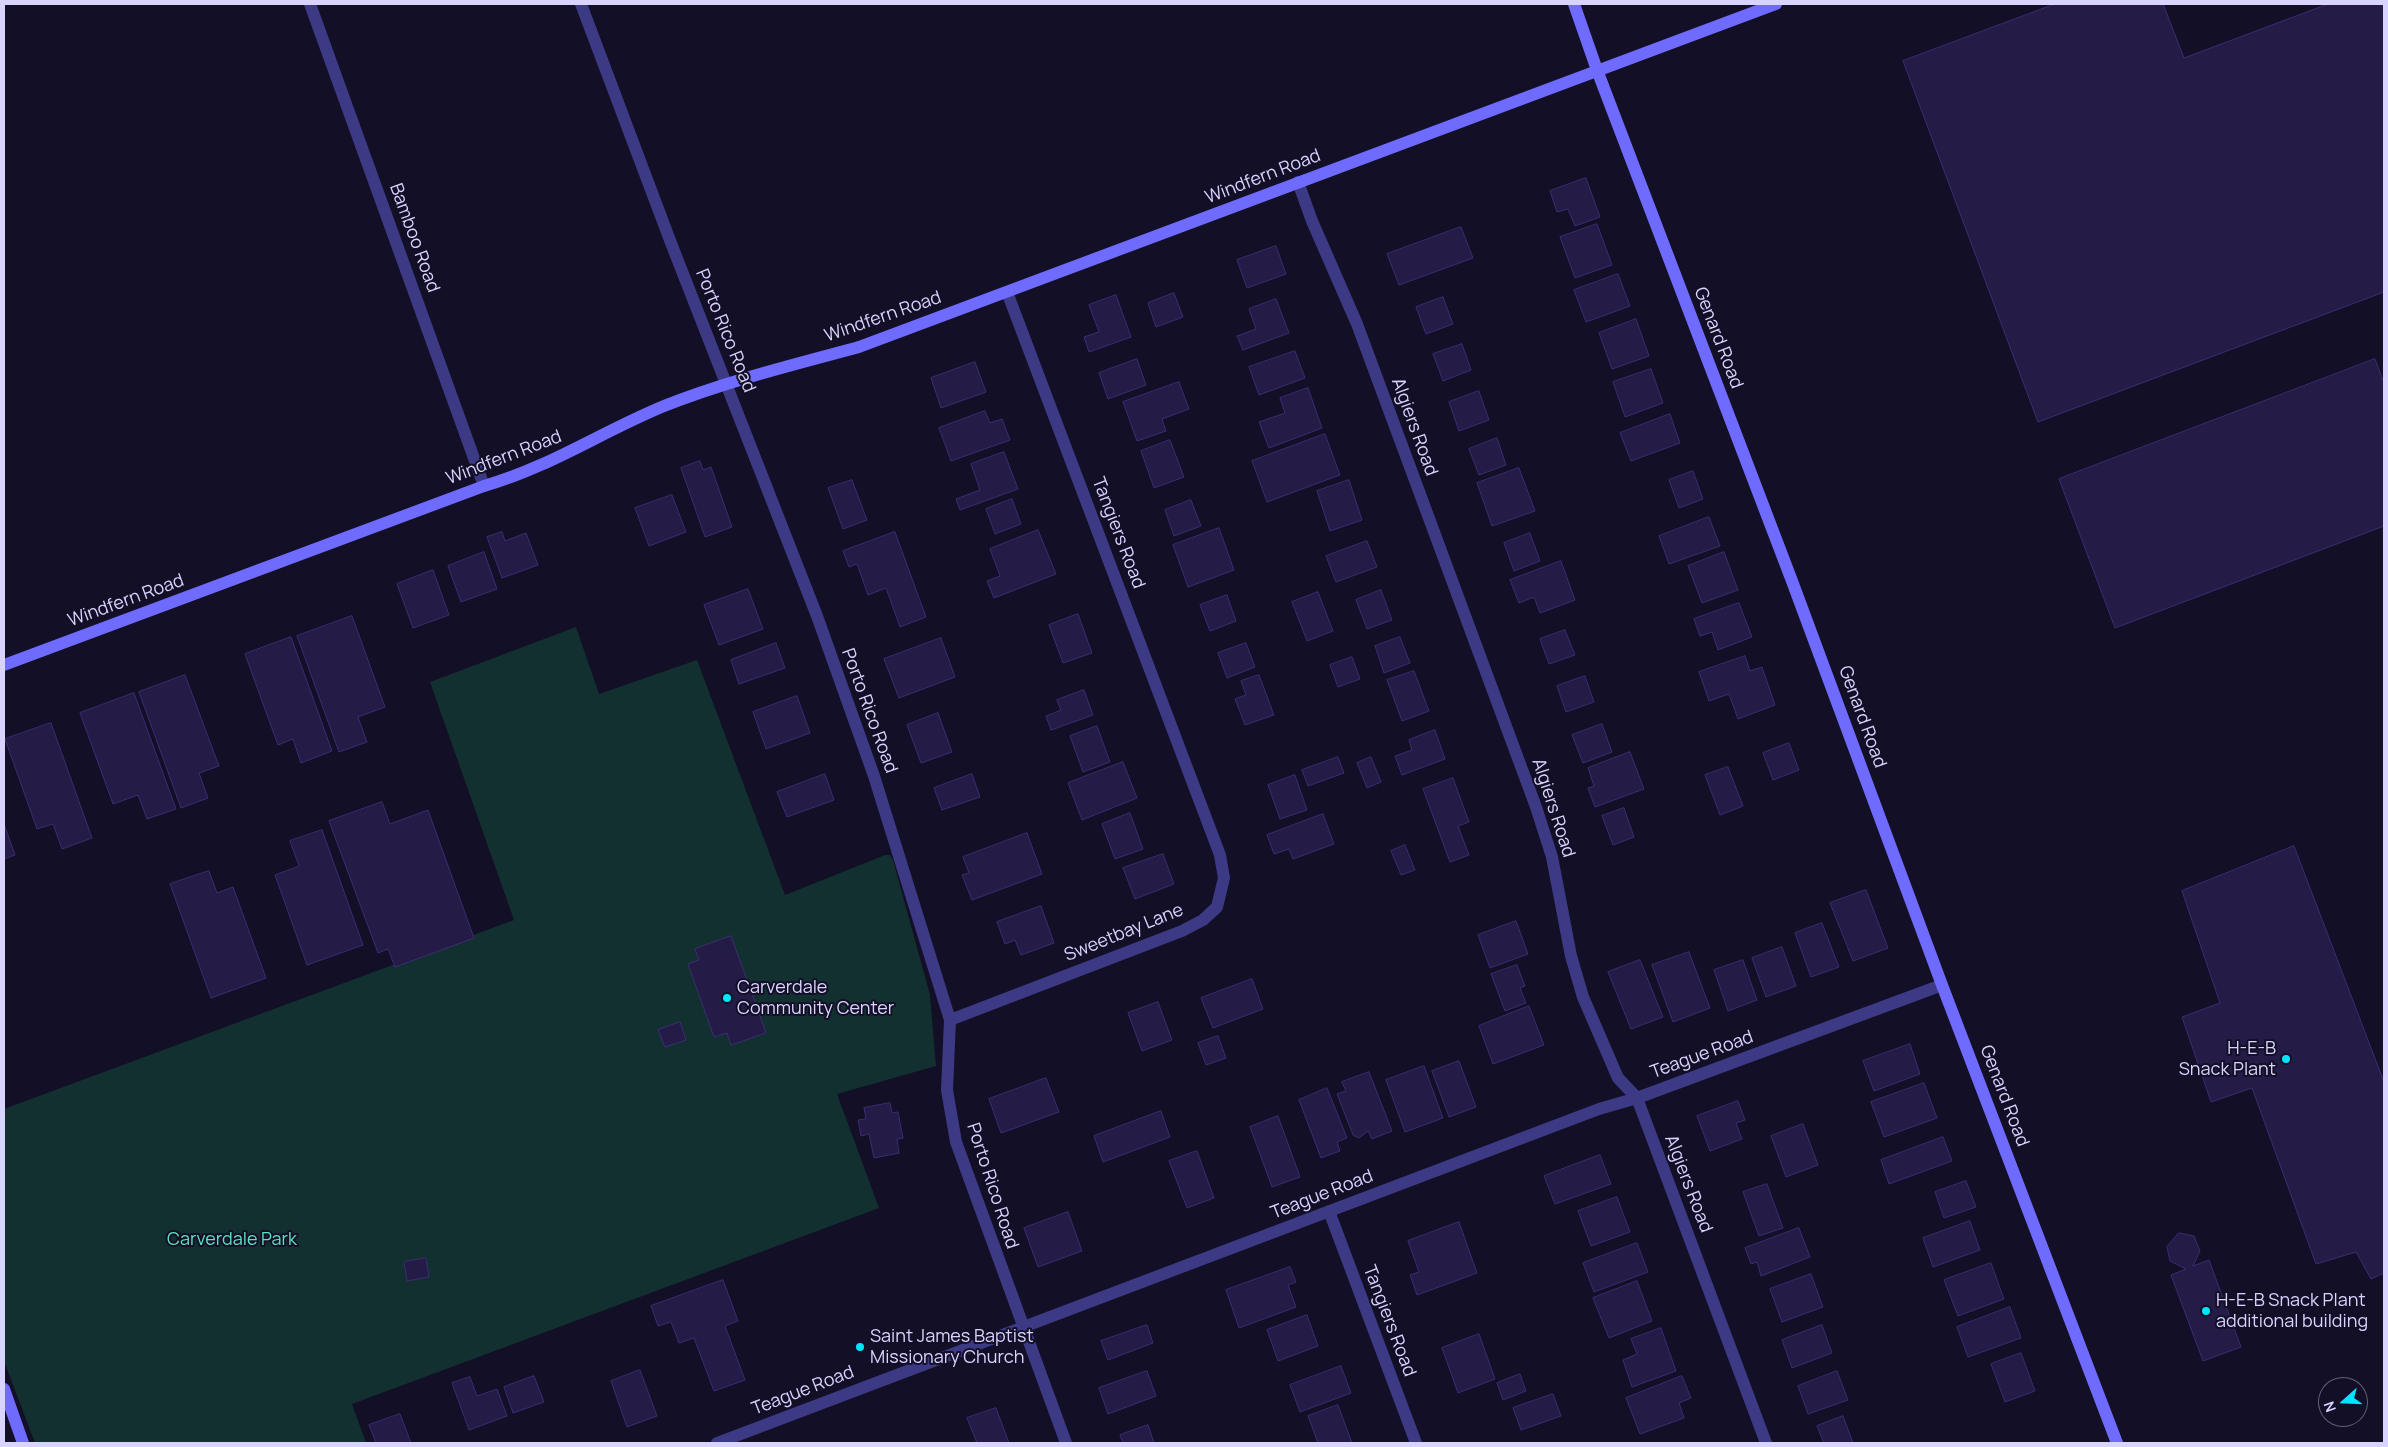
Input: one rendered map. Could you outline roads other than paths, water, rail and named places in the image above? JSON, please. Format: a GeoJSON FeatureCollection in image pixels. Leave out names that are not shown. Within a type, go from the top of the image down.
{"type":"FeatureCollection","features":[{"type":"Feature","properties":{"kind":"street","name":"Bamboo Road"},"geometry":{"type":"LineString","coordinates":[[310,4],[484,486]]}},
{"type":"Feature","properties":{"kind":"street","name":"Porto Rico Road"},"geometry":{"type":"LineString","coordinates":[[581,4],[817,616],[874,776],[950,1020],[947,1090],[956,1142],[1066,1443]]}},
{"type":"Feature","properties":{"kind":"street","name":"Genard Road"},"geometry":{"type":"LineString","coordinates":[[1574,4],[1597,70],[1792,581],[1942,985],[2117,1443]]}},
{"type":"Feature","properties":{"kind":"street","name":"Windfern Road"},"geometry":{"type":"LineString","coordinates":[[4,665],[484,486],[515,477],[662,407],[727,383],[859,347],[1776,4]]}},
{"type":"Feature","properties":{"kind":"street","name":"Algiers Road"},"geometry":{"type":"LineString","coordinates":[[1298,182],[1312,221],[1357,324],[1536,807],[1552,857],[1571,956],[1583,997],[1618,1078],[1637,1098],[1766,1443]]}},
{"type":"Feature","properties":{"kind":"street","name":"Tangiers Road"},"geometry":{"type":"LineString","coordinates":[[1006,292],[1195,786]]}},
{"type":"Feature","properties":{"kind":"street","name":"Sweetbay Lane"},"geometry":{"type":"LineString","coordinates":[[950,1020],[1182,931],[1203,920],[1217,906],[1224,878],[1220,855],[1195,786]]}},
{"type":"Feature","properties":{"kind":"street","name":"Teague Road"},"geometry":{"type":"LineString","coordinates":[[717,1443],[1599,1109],[1637,1098],[1942,985]]}},
{"type":"Feature","properties":{"kind":"street","name":"Tangiers Road"},"geometry":{"type":"LineString","coordinates":[[1329,1211],[1416,1443]]}},
{"type":"Feature","properties":{"kind":"street"},"geometry":{"type":"LineString","coordinates":[[4,1390],[23,1443]]}},
{"type":"Feature","properties":{"kind":"place","name":"Carverdale Community Center"},"geometry":{"type":"Point","coordinates":[727,998]}},
{"type":"Feature","properties":{"kind":"place","name":"H-E-B Snack Plant"},"geometry":{"type":"Point","coordinates":[2286,1059]}},
{"type":"Feature","properties":{"kind":"place","name":"H-E-B Snack Plant additional building"},"geometry":{"type":"Point","coordinates":[2206,1311]}},
{"type":"Feature","properties":{"kind":"place","name":"Saint James Baptist Missionary Church"},"geometry":{"type":"Point","coordinates":[860,1347]}},
{"type":"Feature","properties":{"kind":"park label","name":"Carverdale Park"},"geometry":{"type":"Point","coordinates":[232,1240]}}]}
